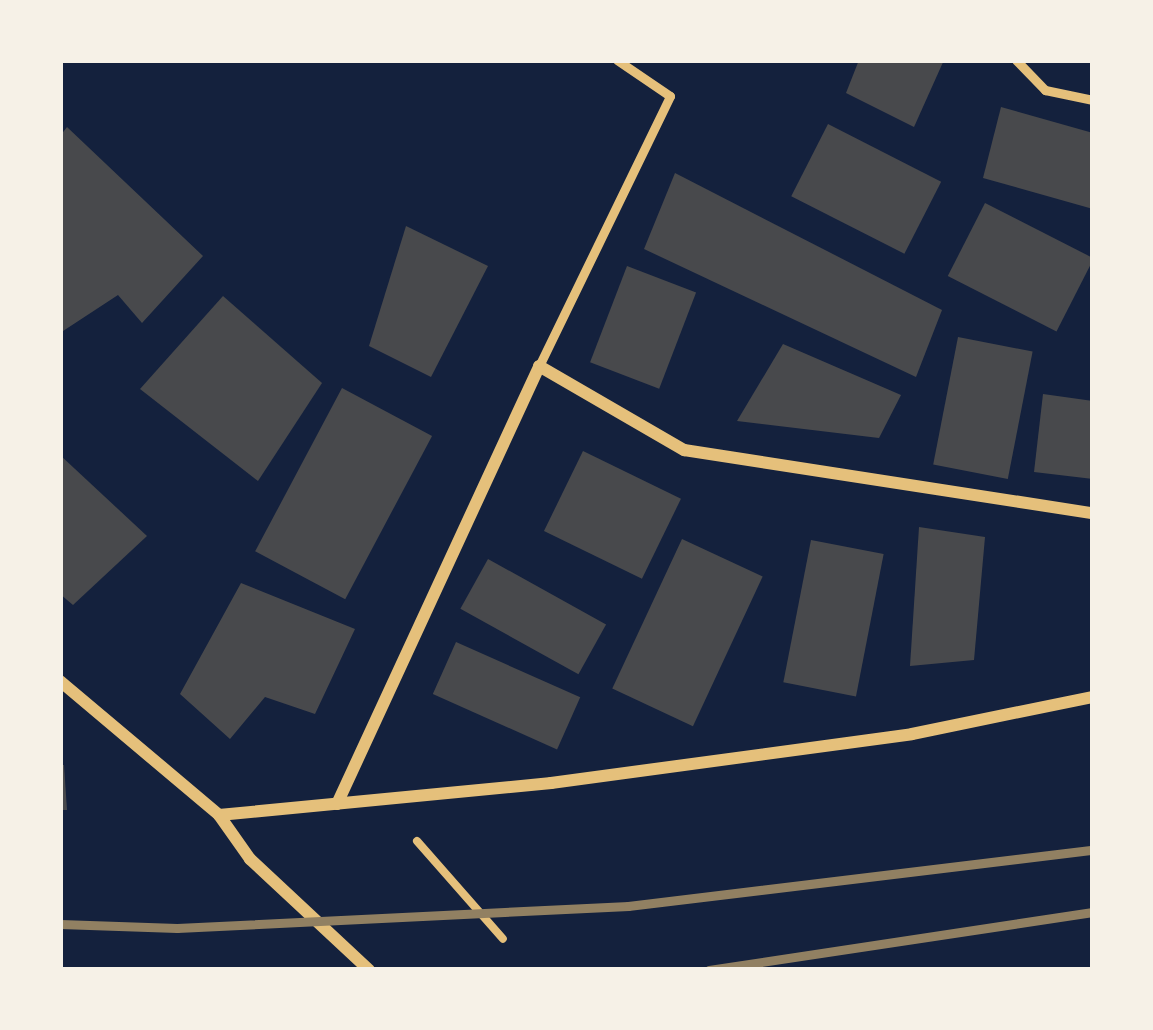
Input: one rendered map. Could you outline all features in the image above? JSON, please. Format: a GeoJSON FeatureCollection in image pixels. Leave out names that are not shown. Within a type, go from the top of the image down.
{"type":"FeatureCollection","features":[{"type":"Feature","properties":{"kind":"street"},"geometry":{"type":"LineString","coordinates":[[338,804],[539,367],[684,450],[1093,513]]}},
{"type":"Feature","properties":{"kind":"street"},"geometry":{"type":"LineString","coordinates":[[60,681],[219,815],[250,860],[369,970]]}},
{"type":"Feature","properties":{"kind":"street"},"geometry":{"type":"LineString","coordinates":[[219,815],[551,783],[890,737],[1093,697]]}},
{"type":"Feature","properties":{"kind":"lane"},"geometry":{"type":"LineString","coordinates":[[539,367],[670,96],[617,60]]}},
{"type":"Feature","properties":{"kind":"lane"},"geometry":{"type":"LineString","coordinates":[[1016,60],[1045,90],[1093,100]]}},
{"type":"Feature","properties":{"kind":"path"},"geometry":{"type":"LineString","coordinates":[[370,800],[398,820],[502,939]]}},
{"type":"Feature","properties":{"kind":"building"},"geometry":{"type":"Polygon","coordinates":[[[859,60],[944,60],[914,127],[846,93],[859,60]]]}},
{"type":"Feature","properties":{"kind":"building"},"geometry":{"type":"Polygon","coordinates":[[[1001,107],[1093,133],[1093,209],[983,178],[1001,107]]]}},
{"type":"Feature","properties":{"kind":"building"},"geometry":{"type":"Polygon","coordinates":[[[828,124],[941,182],[904,254],[791,196],[828,124]]]}},
{"type":"Feature","properties":{"kind":"building"},"geometry":{"type":"Polygon","coordinates":[[[67,127],[203,256],[142,323],[118,295],[60,333],[60,136],[67,127]]]}},
{"type":"Feature","properties":{"kind":"building"},"geometry":{"type":"Polygon","coordinates":[[[675,173],[942,310],[916,377],[644,249],[675,173]]]}},
{"type":"Feature","properties":{"kind":"building"},"geometry":{"type":"Polygon","coordinates":[[[985,203],[1093,258],[1056,331],[948,276],[985,203]]]}},
{"type":"Feature","properties":{"kind":"building"},"geometry":{"type":"Polygon","coordinates":[[[406,226],[488,266],[431,377],[369,346],[406,226]]]}},
{"type":"Feature","properties":{"kind":"building"},"geometry":{"type":"Polygon","coordinates":[[[627,266],[696,293],[659,389],[590,362],[627,266]]]}},
{"type":"Feature","properties":{"kind":"building"},"geometry":{"type":"Polygon","coordinates":[[[223,296],[322,383],[258,481],[140,389],[223,296]]]}},
{"type":"Feature","properties":{"kind":"building"},"geometry":{"type":"Polygon","coordinates":[[[958,337],[1033,352],[1008,479],[933,465],[958,337]]]}},
{"type":"Feature","properties":{"kind":"building"},"geometry":{"type":"Polygon","coordinates":[[[783,344],[901,395],[879,438],[737,421],[783,344]]]}},
{"type":"Feature","properties":{"kind":"building"},"geometry":{"type":"Polygon","coordinates":[[[342,388],[432,436],[345,599],[255,551],[342,388]]]}},
{"type":"Feature","properties":{"kind":"building"},"geometry":{"type":"Polygon","coordinates":[[[1043,394],[1093,401],[1093,479],[1034,472],[1043,394]]]}},
{"type":"Feature","properties":{"kind":"building"},"geometry":{"type":"Polygon","coordinates":[[[583,451],[681,499],[642,579],[544,531],[583,451]]]}},
{"type":"Feature","properties":{"kind":"building"},"geometry":{"type":"Polygon","coordinates":[[[60,455],[147,536],[73,605],[60,594],[60,455]]]}},
{"type":"Feature","properties":{"kind":"building"},"geometry":{"type":"Polygon","coordinates":[[[919,527],[985,537],[974,660],[910,666],[919,527]]]}},
{"type":"Feature","properties":{"kind":"building"},"geometry":{"type":"Polygon","coordinates":[[[682,539],[763,577],[693,726],[612,689],[682,539]]]}},
{"type":"Feature","properties":{"kind":"building"},"geometry":{"type":"Polygon","coordinates":[[[811,540],[884,554],[856,696],[783,682],[811,540]]]}},
{"type":"Feature","properties":{"kind":"building"},"geometry":{"type":"Polygon","coordinates":[[[488,559],[606,624],[578,674],[460,609],[488,559]]]}},
{"type":"Feature","properties":{"kind":"building"},"geometry":{"type":"Polygon","coordinates":[[[241,583],[355,629],[315,714],[265,697],[230,739],[180,694],[241,583]]]}},
{"type":"Feature","properties":{"kind":"building"},"geometry":{"type":"Polygon","coordinates":[[[456,642],[580,697],[557,749],[433,694],[456,642]]]}},
{"type":"Feature","properties":{"kind":"building"},"geometry":{"type":"Polygon","coordinates":[[[60,765],[64,765],[67,810],[60,810],[60,765]]]}},
{"type":"Feature","properties":{"kind":"railway"},"geometry":{"type":"LineString","coordinates":[[60,924],[177,928],[628,906],[1093,850]]}},
{"type":"Feature","properties":{"kind":"railway"},"geometry":{"type":"LineString","coordinates":[[709,970],[1093,912]]}}]}
